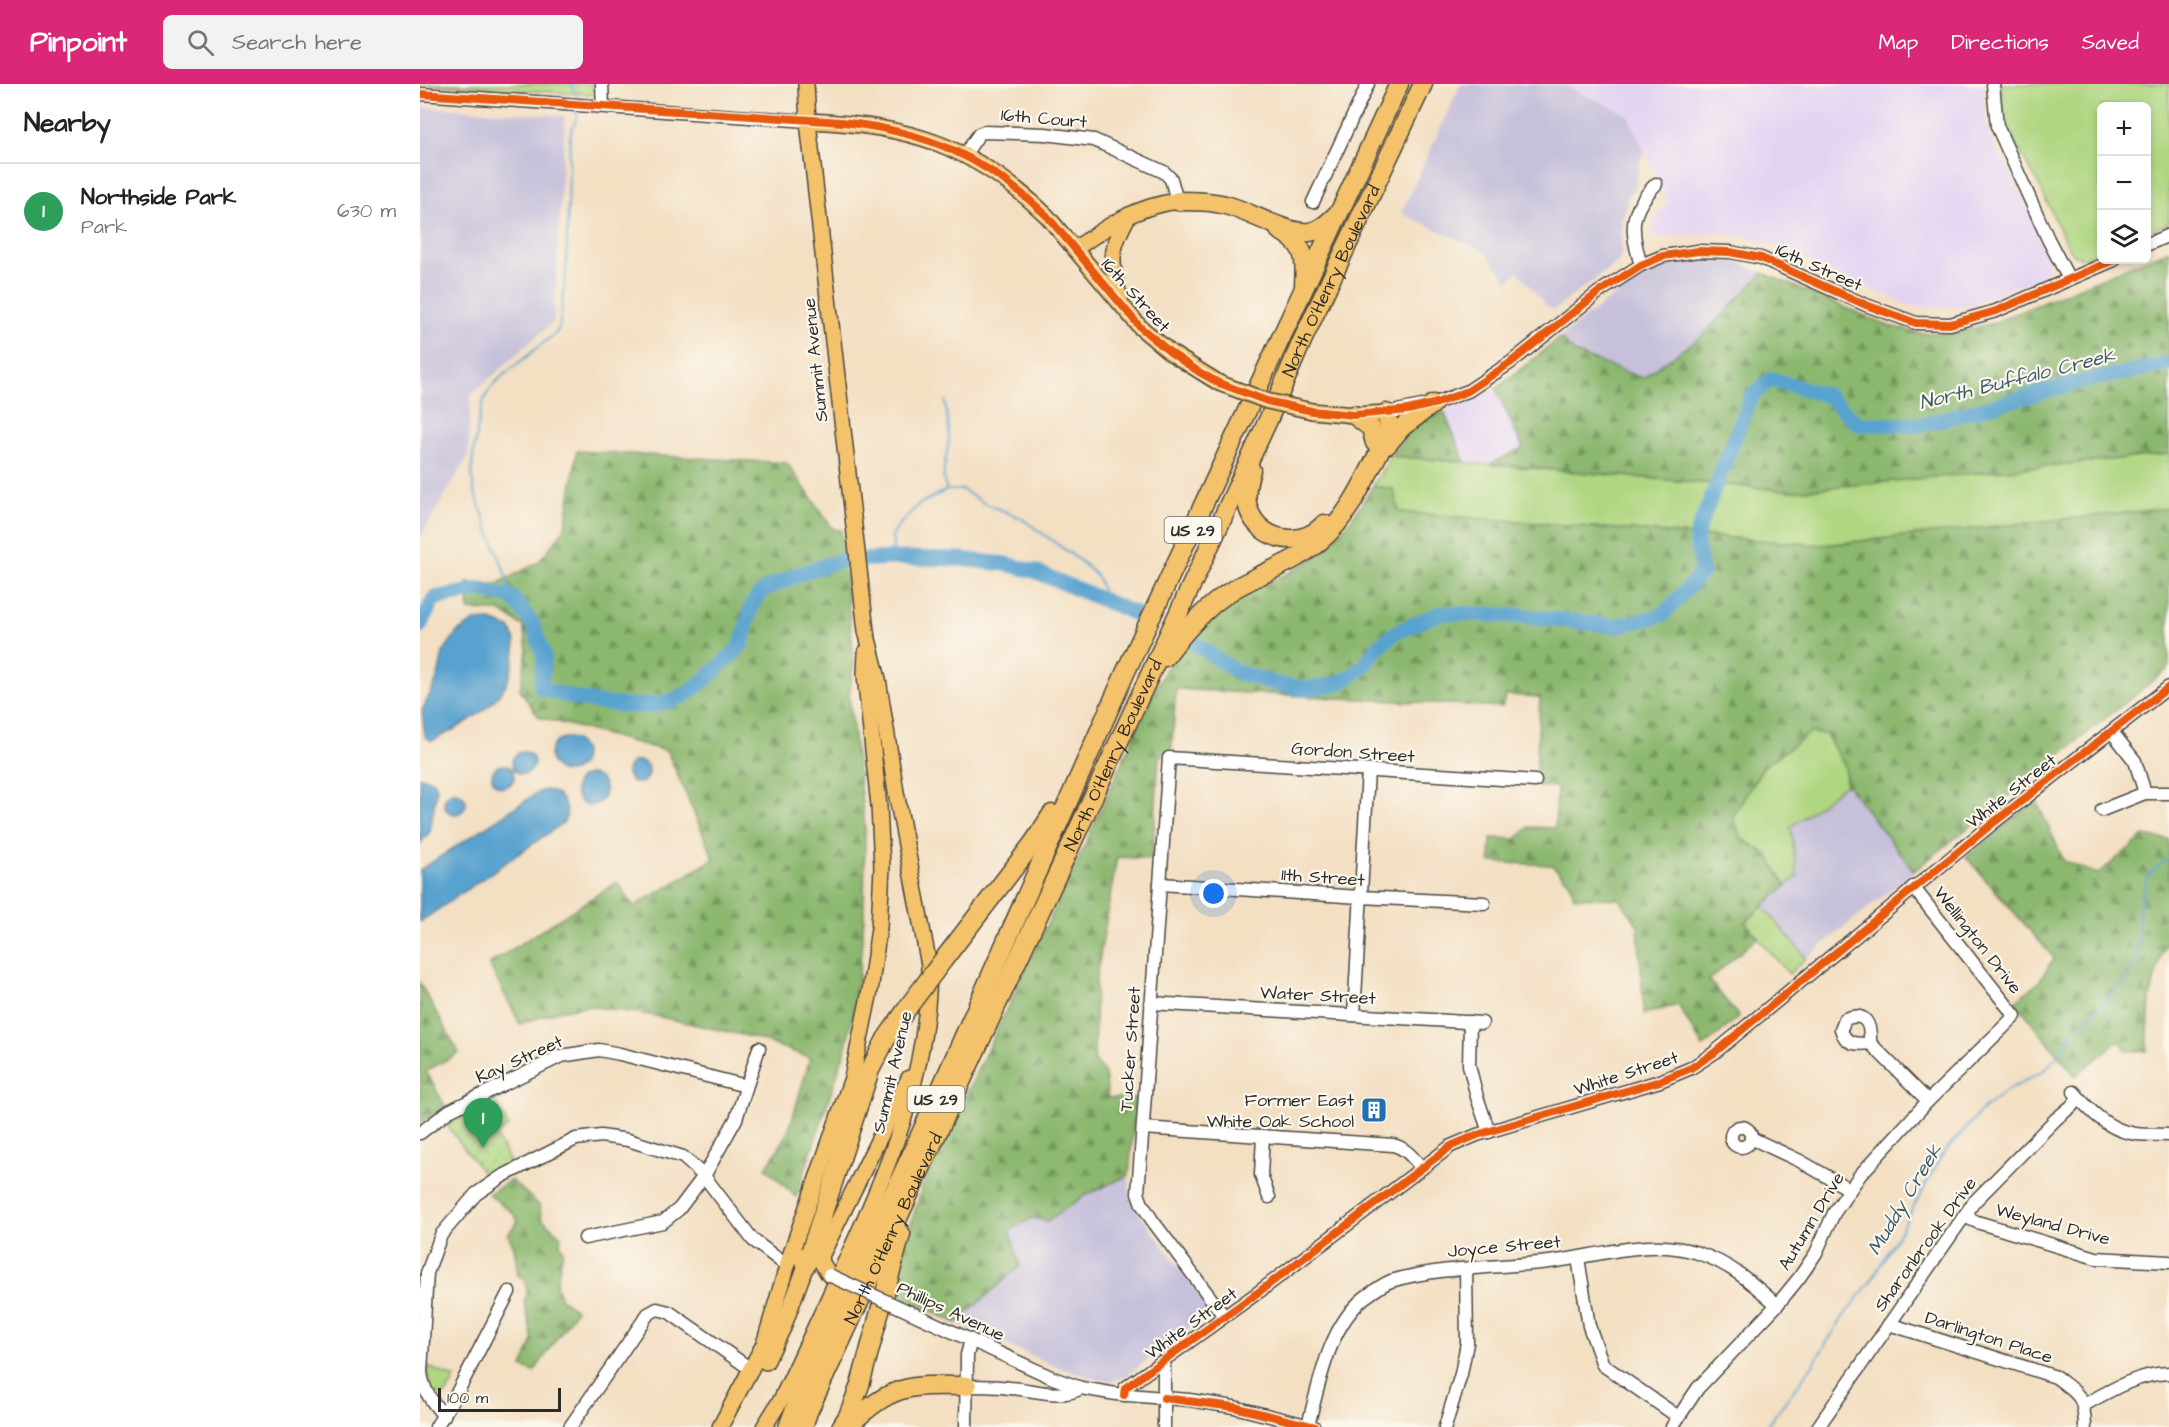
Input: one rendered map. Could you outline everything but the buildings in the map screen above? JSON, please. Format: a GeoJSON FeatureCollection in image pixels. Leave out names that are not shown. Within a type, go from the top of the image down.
{"type":"FeatureCollection","features":[{"type":"Feature","properties":{"kind":"highway","name":"North O'Henry Boulevard"},"geometry":{"type":"LineString","coordinates":[[788,1427],[801,1393],[914,1149],[1081,770],[1399,84]]}},
{"type":"Feature","properties":{"kind":"highway","name":"North O'Henry Boulevard"},"geometry":{"type":"LineString","coordinates":[[803,1427],[1143,686],[1269,418],[1302,341],[1423,84]]}},
{"type":"Feature","properties":{"kind":"highway"},"geometry":{"type":"LineString","coordinates":[[1177,201],[1211,202],[1234,208],[1294,231],[1310,232],[1324,227],[1341,211]]}},
{"type":"Feature","properties":{"kind":"highway"},"geometry":{"type":"LineString","coordinates":[[1254,216],[1293,237],[1302,250],[1305,264],[1304,290]]}},
{"type":"Feature","properties":{"kind":"highway"},"geometry":{"type":"LineString","coordinates":[[1269,418],[1247,486],[1247,503],[1252,519],[1262,530],[1282,538],[1296,540],[1312,535],[1323,526],[1376,451],[1402,427],[1433,404]]}},
{"type":"Feature","properties":{"kind":"highway"},"geometry":{"type":"LineString","coordinates":[[1143,686],[1183,633],[1218,599],[1247,581],[1299,558],[1322,539],[1344,515],[1376,451],[1386,413]]}},
{"type":"Feature","properties":{"kind":"highway"},"geometry":{"type":"LineString","coordinates":[[1354,415],[1371,428],[1376,451]]}},
{"type":"Feature","properties":{"kind":"highway"},"geometry":{"type":"LineString","coordinates":[[806,1264],[870,1070],[886,1039],[1034,842],[1081,770]]}},
{"type":"Feature","properties":{"kind":"highway"},"geometry":{"type":"LineString","coordinates":[[841,1427],[848,1416],[860,1385],[917,1178]]}},
{"type":"Feature","properties":{"kind":"highway"},"geometry":{"type":"LineString","coordinates":[[847,1427],[874,1402],[903,1388],[926,1385],[967,1386]]}},
{"type":"Feature","properties":{"kind":"main road","name":"Summit Avenue"},"geometry":{"type":"LineString","coordinates":[[764,1427],[782,1398],[889,1166],[906,1114],[922,1044],[926,1023],[929,965],[896,792],[878,679],[866,631],[808,121],[806,84]]}},
{"type":"Feature","properties":{"kind":"main road","name":"16th Street"},"geometry":{"type":"LineString","coordinates":[[808,121],[842,122],[885,128],[934,141],[965,154],[1003,178],[1047,216],[1122,306],[1155,340],[1199,372],[1219,383],[1268,401],[1312,411],[1354,415],[1386,413]]}},
{"type":"Feature","properties":{"kind":"main road"},"geometry":{"type":"LineString","coordinates":[[1075,249],[1112,223],[1129,215],[1144,208],[1177,201]]}},
{"type":"Feature","properties":{"kind":"main road"},"geometry":{"type":"LineString","coordinates":[[1122,306],[1114,273],[1113,248],[1129,215]]}},
{"type":"Feature","properties":{"kind":"main road","name":"Summit Avenue"},"geometry":{"type":"LineString","coordinates":[[722,1427],[764,1344],[792,1250],[852,1078],[870,991],[879,928],[882,867],[880,816],[865,675],[866,631]]}},
{"type":"Feature","properties":{"kind":"main road"},"geometry":{"type":"LineString","coordinates":[[829,1275],[821,1261],[822,1254],[908,1080],[922,1044]]}},
{"type":"Feature","properties":{"kind":"main road"},"geometry":{"type":"LineString","coordinates":[[806,1264],[800,1252],[824,1173],[825,1154]]}},
{"type":"Feature","properties":{"kind":"main road","name":"Summit Avenue"},"geometry":{"type":"LineString","coordinates":[[722,1427],[747,1396],[763,1369],[783,1328],[806,1264]]}},
{"type":"Feature","properties":{"kind":"street"},"geometry":{"type":"LineString","coordinates":[[602,84],[603,106]]}},
{"type":"Feature","properties":{"kind":"street"},"geometry":{"type":"LineString","coordinates":[[1313,202],[1368,84]]}},
{"type":"Feature","properties":{"kind":"street"},"geometry":{"type":"LineString","coordinates":[[1993,84],[1997,126],[2048,239],[2069,279]]}},
{"type":"Feature","properties":{"kind":"street","name":"16th Street"},"geometry":{"type":"LineString","coordinates":[[420,94],[808,121]]}},
{"type":"Feature","properties":{"kind":"street","name":"16th Court"},"geometry":{"type":"LineString","coordinates":[[965,154],[979,134],[984,132],[1045,134],[1094,141],[1164,172],[1171,179],[1177,201]]}},
{"type":"Feature","properties":{"kind":"street"},"geometry":{"type":"LineString","coordinates":[[1641,265],[1634,241],[1633,221],[1636,208],[1656,184]]}},
{"type":"Feature","properties":{"kind":"street"},"geometry":{"type":"LineString","coordinates":[[2151,243],[2169,235]]}},
{"type":"Feature","properties":{"kind":"street","name":"16th Street"},"geometry":{"type":"LineString","coordinates":[[1386,413],[1433,404],[1468,391],[1510,363],[1599,292],[1641,265],[1663,256],[1688,252],[1730,252],[1761,258],[1866,305],[1916,323],[1941,324],[1950,324],[1996,311],[2105,264]]}},
{"type":"Feature","properties":{"kind":"street","name":"White Street"},"geometry":{"type":"LineString","coordinates":[[1124,1395],[1125,1388],[1260,1291],[1451,1146],[1489,1132],[1660,1081],[1691,1068],[1714,1053],[1913,887],[2169,687]]}},
{"type":"Feature","properties":{"kind":"street"},"geometry":{"type":"LineString","coordinates":[[2112,732],[2135,761],[2145,792]]}},
{"type":"Feature","properties":{"kind":"street","name":"Gordon Street"},"geometry":{"type":"LineString","coordinates":[[1169,758],[1535,781]]}},
{"type":"Feature","properties":{"kind":"street","name":"Tucker Street"},"geometry":{"type":"LineString","coordinates":[[1169,758],[1138,1193],[1142,1204],[1224,1316]]}},
{"type":"Feature","properties":{"kind":"street"},"geometry":{"type":"LineString","coordinates":[[1354,1015],[1368,771]]}},
{"type":"Feature","properties":{"kind":"street"},"geometry":{"type":"LineString","coordinates":[[2102,810],[2145,792],[2169,793]]}},
{"type":"Feature","properties":{"kind":"street","name":"11th Street"},"geometry":{"type":"LineString","coordinates":[[1160,884],[1484,903]]}},
{"type":"Feature","properties":{"kind":"street","name":"Wellington Drive"},"geometry":{"type":"LineString","coordinates":[[1913,887],[2015,1016]]}},
{"type":"Feature","properties":{"kind":"street","name":"Water Street"},"geometry":{"type":"LineString","coordinates":[[1151,1003],[1476,1022],[1469,1065],[1489,1132]]}},
{"type":"Feature","properties":{"kind":"street","name":"Autumn Drive"},"geometry":{"type":"LineString","coordinates":[[1675,1422],[1698,1388],[1777,1305],[1816,1253],[1834,1213],[1849,1189],[1879,1153],[1928,1101],[2015,1016]]}},
{"type":"Feature","properties":{"kind":"street"},"geometry":{"type":"LineString","coordinates":[[1870,1043],[1928,1101]]}},
{"type":"Feature","properties":{"kind":"street"},"geometry":{"type":"LineString","coordinates":[[585,1238],[663,1222],[679,1209],[704,1176],[736,1119],[759,1048]]}},
{"type":"Feature","properties":{"kind":"street","name":"Kay Street"},"geometry":{"type":"LineString","coordinates":[[420,1133],[449,1111],[561,1056],[584,1052],[599,1050],[620,1054],[746,1086]]}},
{"type":"Feature","properties":{"kind":"street","name":"Sharonbrook Drive"},"geometry":{"type":"LineString","coordinates":[[1818,1427],[1974,1202],[2077,1095],[2102,1120],[2117,1129],[2131,1134],[2169,1135]]}},
{"type":"Feature","properties":{"kind":"street"},"geometry":{"type":"LineString","coordinates":[[1143,1128],[1401,1146],[1422,1168]]}},
{"type":"Feature","properties":{"kind":"street"},"geometry":{"type":"LineString","coordinates":[[444,1416],[429,1399],[421,1372],[427,1273],[441,1235],[476,1194],[501,1177],[576,1139],[601,1136],[628,1140],[683,1157],[704,1176],[753,1240],[787,1266]]}},
{"type":"Feature","properties":{"kind":"street"},"geometry":{"type":"LineString","coordinates":[[1263,1136],[1261,1175],[1269,1197]]}},
{"type":"Feature","properties":{"kind":"street"},"geometry":{"type":"LineString","coordinates":[[1751,1138],[1800,1161],[1849,1189]]}},
{"type":"Feature","properties":{"kind":"street","name":"Weyland Drive"},"geometry":{"type":"LineString","coordinates":[[1964,1216],[2096,1258],[2169,1262]]}},
{"type":"Feature","properties":{"kind":"street","name":"Joyce Street"},"geometry":{"type":"LineString","coordinates":[[1311,1426],[1335,1338],[1342,1322],[1364,1299],[1389,1282],[1440,1270],[1578,1258],[1634,1248],[1670,1247],[1697,1253],[1742,1274],[1777,1305]]}},
{"type":"Feature","properties":{"kind":"street"},"geometry":{"type":"LineString","coordinates":[[764,1250],[792,1250]]}},
{"type":"Feature","properties":{"kind":"street"},"geometry":{"type":"LineString","coordinates":[[1578,1258],[1589,1326],[1602,1365],[1675,1422]]}},
{"type":"Feature","properties":{"kind":"street","name":"Phillips Avenue"},"geometry":{"type":"LineString","coordinates":[[806,1264],[1053,1378],[1081,1388],[1234,1407],[1311,1426]]}},
{"type":"Feature","properties":{"kind":"street"},"geometry":{"type":"LineString","coordinates":[[1445,1427],[1456,1395],[1467,1342],[1466,1269]]}},
{"type":"Feature","properties":{"kind":"street"},"geometry":{"type":"LineString","coordinates":[[436,1427],[444,1416],[509,1292]]}},
{"type":"Feature","properties":{"kind":"street"},"geometry":{"type":"LineString","coordinates":[[570,1427],[648,1314],[657,1309],[669,1312],[752,1370]]}},
{"type":"Feature","properties":{"kind":"street","name":"Darlington Place"},"geometry":{"type":"LineString","coordinates":[[1889,1324],[2056,1377],[2077,1393],[2084,1405]]}},
{"type":"Feature","properties":{"kind":"street"},"geometry":{"type":"LineString","coordinates":[[966,1427],[967,1355],[971,1341]]}},
{"type":"Feature","properties":{"kind":"street"},"geometry":{"type":"LineString","coordinates":[[1164,1362],[1164,1427]]}},
{"type":"Feature","properties":{"kind":"street"},"geometry":{"type":"LineString","coordinates":[[2085,1427],[2084,1405],[2120,1385],[2144,1376],[2169,1373]]}},
{"type":"Feature","properties":{"kind":"street","name":"Phillips Avenue"},"geometry":{"type":"LineString","coordinates":[[967,1386],[1064,1393],[1074,1392],[1081,1388]]}},
{"type":"Feature","properties":{"kind":"shaded area"},"geometry":{"type":"Polygon","coordinates":[[[1461,84],[1562,84],[1628,115],[1645,153],[1640,160],[1636,186],[1628,197],[1622,221],[1622,251],[1619,261],[1554,310],[1545,305],[1518,271],[1508,281],[1485,252],[1401,213],[1461,84]]]}},
{"type":"Feature","properties":{"kind":"shaded area"},"geometry":{"type":"Polygon","coordinates":[[[1562,84],[1983,84],[1986,124],[1991,139],[2018,186],[2047,257],[2047,267],[2043,275],[2037,279],[1971,305],[1934,308],[1907,305],[1770,244],[1745,236],[1714,233],[1661,238],[1653,235],[1653,223],[1668,203],[1628,115],[1562,84]]]}},
{"type":"Feature","properties":{"kind":"shaded area"},"geometry":{"type":"Polygon","coordinates":[[[420,107],[565,116],[554,321],[471,395],[468,456],[420,538],[420,107]]]}},
{"type":"Feature","properties":{"kind":"shaded area"},"geometry":{"type":"Polygon","coordinates":[[[1723,260],[1763,273],[1702,336],[1642,378],[1575,353],[1560,338],[1619,291],[1642,276],[1669,266],[1696,261],[1723,260]]]}},
{"type":"Feature","properties":{"kind":"shaded area"},"geometry":{"type":"Polygon","coordinates":[[[1496,389],[1523,448],[1490,464],[1465,462],[1444,412],[1496,389]]]}},
{"type":"Feature","properties":{"kind":"shaded area"},"geometry":{"type":"Polygon","coordinates":[[[1846,784],[1914,871],[1806,958],[1763,906],[1797,877],[1791,827],[1846,784]]]}},
{"type":"Feature","properties":{"kind":"shaded area"},"geometry":{"type":"Polygon","coordinates":[[[1129,1175],[1134,1206],[1211,1311],[1126,1376],[1112,1381],[1099,1380],[1057,1367],[956,1323],[1020,1266],[1010,1231],[1032,1218],[1047,1221],[1086,1195],[1129,1175]]]}},
{"type":"Feature","properties":{"kind":"green space"},"geometry":{"type":"Polygon","coordinates":[[[420,84],[593,84],[594,95],[420,84]]]}},
{"type":"Feature","properties":{"kind":"green space"},"geometry":{"type":"Polygon","coordinates":[[[2001,84],[2169,84],[2169,222],[2151,231],[2151,102],[2097,102],[2097,253],[2086,258],[2075,256],[2069,249],[2037,181],[2007,129],[2003,115],[2001,84]]]}},
{"type":"Feature","properties":{"kind":"green space"},"geometry":{"type":"Polygon","coordinates":[[[2169,250],[2169,454],[1793,491],[1490,464],[1523,448],[1496,389],[1560,338],[1575,353],[1642,378],[1702,336],[1763,273],[1889,326],[1921,333],[1956,333],[1993,323],[2135,264],[2151,264],[2151,257],[2169,250]]]}},
{"type":"Feature","properties":{"kind":"green space"},"geometry":{"type":"Polygon","coordinates":[[[1444,412],[1465,462],[1391,456],[1413,428],[1444,412]]]}},
{"type":"Feature","properties":{"kind":"green space"},"geometry":{"type":"Polygon","coordinates":[[[577,451],[787,463],[833,529],[841,530],[854,661],[849,697],[865,829],[864,917],[857,996],[845,1051],[796,1197],[766,1168],[784,1140],[792,1120],[810,1058],[756,1038],[651,1015],[587,1006],[558,1011],[520,1024],[489,964],[617,882],[634,907],[714,859],[667,751],[539,717],[520,690],[527,650],[523,626],[500,611],[469,610],[467,583],[497,584],[539,562],[565,528],[577,451]]]}},
{"type":"Feature","properties":{"kind":"green space"},"geometry":{"type":"Polygon","coordinates":[[[2169,454],[2169,508],[1823,545],[1399,512],[1393,489],[1373,486],[1391,456],[1793,491],[2169,454]]]}},
{"type":"Feature","properties":{"kind":"green space"},"geometry":{"type":"Polygon","coordinates":[[[1373,486],[1393,489],[1399,512],[1823,545],[2169,508],[2169,668],[1914,871],[1846,784],[1845,766],[1826,734],[1810,733],[1763,767],[1733,816],[1741,838],[1768,855],[1786,886],[1745,922],[1758,937],[1709,980],[1739,1017],[1703,1047],[1678,1005],[1644,1014],[1638,926],[1620,899],[1574,897],[1570,883],[1552,865],[1490,862],[1491,838],[1516,839],[1529,827],[1555,828],[1557,787],[1539,786],[1536,770],[1540,697],[1506,695],[1502,707],[1176,689],[1172,748],[1163,752],[1159,758],[1152,859],[1117,857],[1096,979],[1094,1060],[1105,1073],[1108,1098],[1136,1098],[1129,1175],[1086,1195],[1047,1221],[1032,1218],[1010,1231],[1020,1266],[956,1323],[891,1291],[922,1187],[1083,849],[1156,687],[1176,652],[1227,600],[1291,572],[1322,553],[1353,517],[1373,486]]]}},
{"type":"Feature","properties":{"kind":"green space"},"geometry":{"type":"Polygon","coordinates":[[[1810,733],[1826,734],[1845,766],[1846,784],[1791,827],[1797,877],[1786,886],[1768,855],[1741,838],[1733,816],[1763,767],[1810,733]]]}},
{"type":"Feature","properties":{"kind":"green space"},"geometry":{"type":"Polygon","coordinates":[[[2036,800],[2064,861],[2098,874],[2144,836],[2169,840],[2169,938],[2161,955],[2150,998],[2147,1051],[2126,1051],[2120,1040],[2075,1076],[2015,1001],[2038,983],[2054,958],[1966,857],[2036,800]]]}},
{"type":"Feature","properties":{"kind":"green space"},"geometry":{"type":"Polygon","coordinates":[[[1763,906],[1806,958],[1789,974],[1745,923],[1763,906]]]}},
{"type":"Feature","properties":{"kind":"green space"},"geometry":{"type":"Polygon","coordinates":[[[420,983],[459,1053],[426,1071],[445,1106],[422,1122],[420,1121],[420,983]]]}},
{"type":"Feature","properties":{"kind":"green space"},"geometry":{"type":"Polygon","coordinates":[[[494,1098],[509,1127],[495,1134],[510,1162],[485,1176],[447,1125],[494,1098]]]}},
{"type":"Feature","properties":{"kind":"green space"},"geometry":{"type":"Polygon","coordinates":[[[511,1180],[539,1205],[542,1219],[561,1236],[560,1244],[563,1251],[556,1285],[561,1299],[576,1310],[534,1372],[522,1367],[533,1340],[524,1302],[527,1294],[526,1286],[518,1275],[514,1247],[508,1234],[518,1221],[513,1213],[488,1194],[511,1180]]]}},
{"type":"Feature","properties":{"kind":"green space"},"geometry":{"type":"Polygon","coordinates":[[[426,1366],[455,1378],[446,1394],[434,1394],[430,1387],[426,1366]]]}},
{"type":"Feature","properties":{"kind":"water"},"geometry":{"type":"Polygon","coordinates":[[[488,620],[510,628],[514,639],[514,659],[504,688],[495,700],[472,719],[432,741],[425,737],[422,711],[438,677],[443,652],[457,632],[475,621],[488,620]]]}},
{"type":"Feature","properties":{"kind":"water"},"geometry":{"type":"Polygon","coordinates":[[[567,738],[579,743],[584,755],[579,767],[567,772],[555,767],[550,755],[555,743],[567,738]]]}},
{"type":"Feature","properties":{"kind":"water"},"geometry":{"type":"Polygon","coordinates":[[[523,752],[531,755],[534,763],[531,771],[523,774],[515,771],[512,763],[515,755],[523,752]]]}},
{"type":"Feature","properties":{"kind":"water"},"geometry":{"type":"Polygon","coordinates":[[[638,761],[646,764],[649,772],[646,780],[638,783],[630,780],[627,772],[630,764],[638,761]]]}},
{"type":"Feature","properties":{"kind":"water"},"geometry":{"type":"Polygon","coordinates":[[[503,765],[511,768],[514,776],[511,784],[503,787],[495,784],[492,776],[495,768],[503,765]]]}},
{"type":"Feature","properties":{"kind":"water"},"geometry":{"type":"Polygon","coordinates":[[[590,775],[601,779],[605,790],[601,801],[590,805],[579,801],[575,790],[579,779],[590,775]]]}},
{"type":"Feature","properties":{"kind":"water"},"geometry":{"type":"Polygon","coordinates":[[[420,777],[433,780],[437,787],[430,832],[420,843],[420,777]]]}},
{"type":"Feature","properties":{"kind":"water"},"geometry":{"type":"Polygon","coordinates":[[[547,790],[557,795],[564,803],[567,813],[563,823],[420,922],[420,870],[540,791],[547,790]]]}},
{"type":"Feature","properties":{"kind":"water"},"geometry":{"type":"Polygon","coordinates":[[[455,792],[463,795],[466,803],[463,811],[455,814],[447,811],[444,803],[447,795],[455,792]]]}},
{"type":"Feature","properties":{"kind":"waterway"},"geometry":{"type":"LineString","coordinates":[[571,84],[576,94],[576,101]]}},
{"type":"Feature","properties":{"kind":"waterway"},"geometry":{"type":"LineString","coordinates":[[512,597],[473,487],[473,452],[481,411],[488,393],[500,379],[559,329],[566,272],[570,135],[577,110]]}},
{"type":"Feature","properties":{"kind":"waterway","name":"North Buffalo Creek"},"geometry":{"type":"LineString","coordinates":[[1188,639],[1237,672],[1276,684],[1305,689],[1333,685],[1347,679],[1363,667],[1378,647],[1396,632],[1441,613],[1523,616],[1616,626],[1663,615],[1702,572],[1696,536],[1751,397],[1771,379],[1828,396],[1858,424],[1921,425],[2080,382],[2169,364]]}},
{"type":"Feature","properties":{"kind":"waterway"},"geometry":{"type":"LineString","coordinates":[[945,401],[949,426],[944,469],[947,490]]}},
{"type":"Feature","properties":{"kind":"waterway"},"geometry":{"type":"LineString","coordinates":[[894,558],[892,537],[898,526],[919,504],[947,490],[963,490],[984,503],[1021,518],[1079,560],[1098,578],[1106,601]]}},
{"type":"Feature","properties":{"kind":"waterway","name":"North Buffalo Creek"},"geometry":{"type":"LineString","coordinates":[[420,626],[434,598],[479,590],[512,597],[532,623],[544,655],[541,688],[593,702],[631,706],[667,702],[689,692],[736,651],[742,643],[751,608],[756,598],[765,589],[838,561],[894,558],[960,559],[1006,564],[1037,572],[1136,614]]}},
{"type":"Feature","properties":{"kind":"waterway","name":"Muddy Creek"},"geometry":{"type":"LineString","coordinates":[[1766,1427],[1871,1281],[1942,1155],[1981,1111],[2006,1091],[2043,1071],[2059,1055],[2072,1032],[2129,975],[2138,957],[2139,906],[2148,876],[2162,863],[2169,860]]}},
{"type":"Feature","properties":{"kind":"cycle path"},"geometry":{"type":"LineString","coordinates":[[420,94],[842,122],[873,126],[928,140],[977,163],[1024,195],[1047,216],[1140,327],[1171,353],[1219,383],[1267,401],[1312,411],[1354,415],[1408,410],[1437,403],[1468,391],[1510,363],[1599,292],[1641,265],[1663,256],[1698,251],[1730,252],[1761,258],[1866,305],[1916,323],[1950,324],[1996,311],[2105,264]]}},
{"type":"Feature","properties":{"kind":"cycle path"},"geometry":{"type":"LineString","coordinates":[[1124,1395],[1125,1388],[1260,1291],[1451,1146],[1477,1135],[1660,1081],[1691,1068],[1714,1053],[1993,823],[2169,687]]}},
{"type":"Feature","properties":{"kind":"cycle path"},"geometry":{"type":"LineString","coordinates":[[1164,1398],[1234,1407],[1315,1427]]}},
{"type":"Feature","properties":{"kind":"place","name":"Former East White Oak School"},"geometry":{"type":"Point","coordinates":[1374,1110]}},
{"type":"Feature","properties":{"kind":"place","name":"Northside Park"},"geometry":{"type":"Point","coordinates":[483,1148]}}]}
